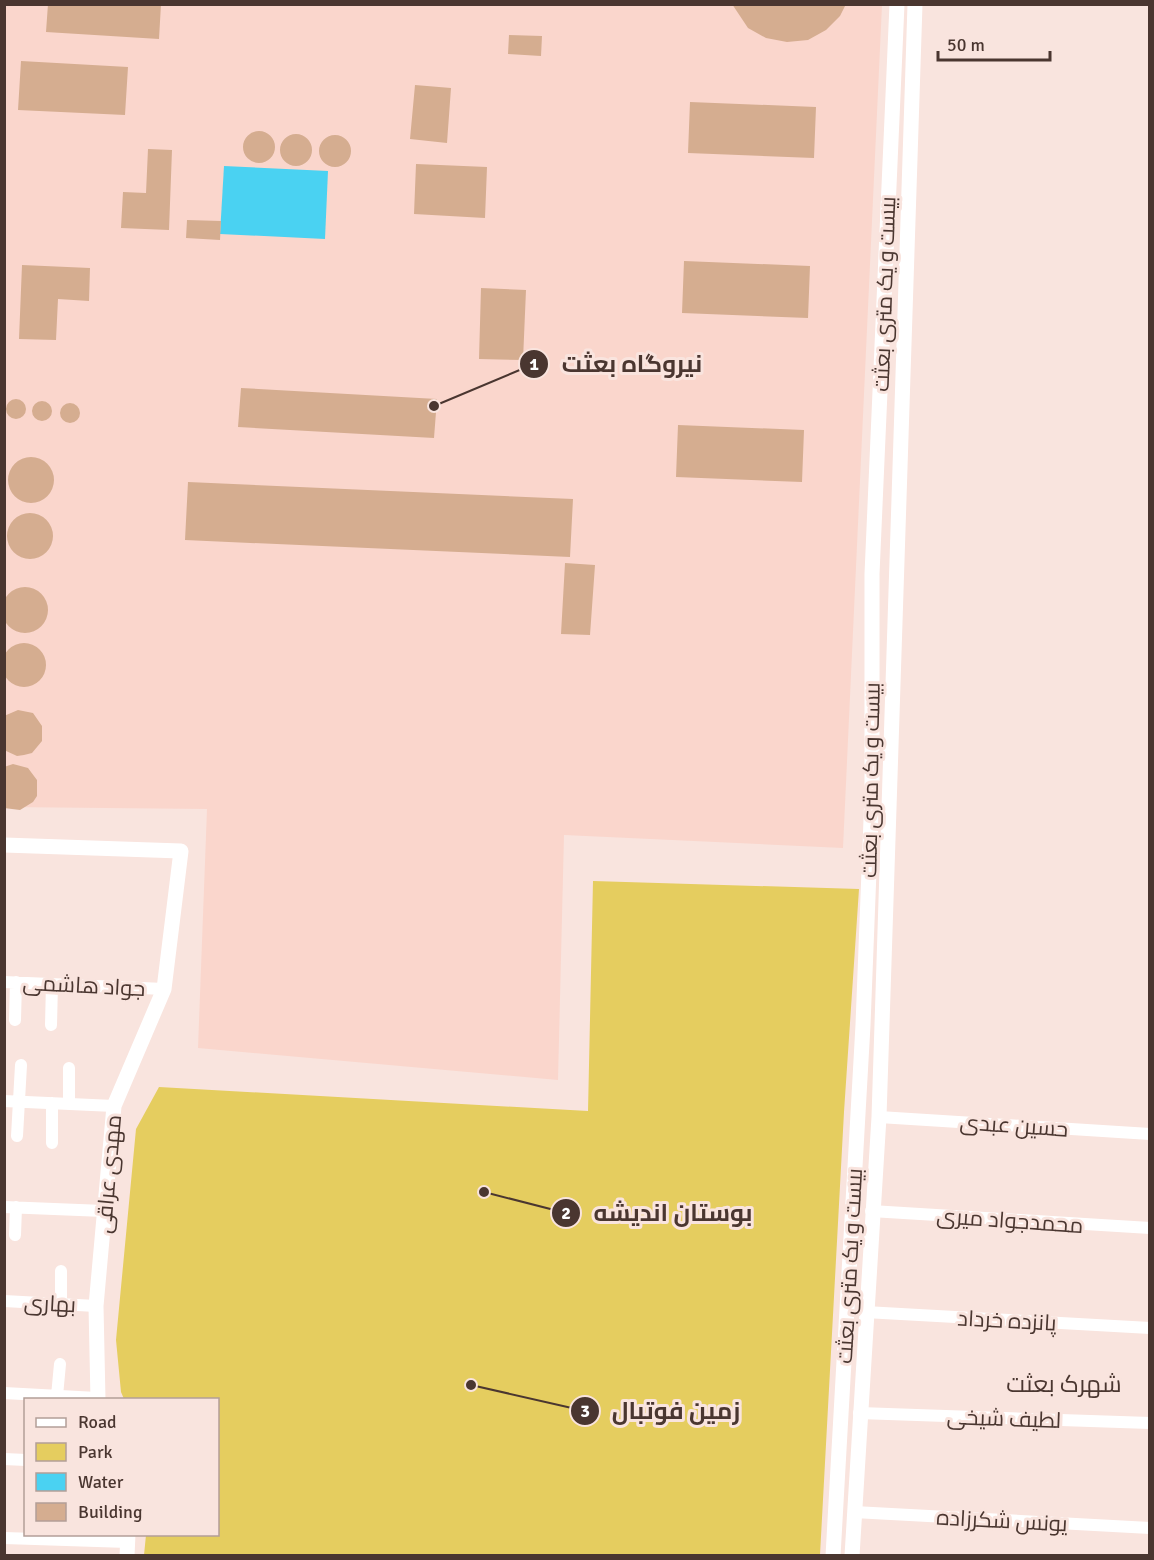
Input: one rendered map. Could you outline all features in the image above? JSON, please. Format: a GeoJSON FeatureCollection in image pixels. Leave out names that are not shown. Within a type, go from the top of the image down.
{"type":"FeatureCollection","features":[{"type":"Feature","properties":{"kind":"street","name":"بیست و یک متری بعثت"},"geometry":{"type":"LineString","coordinates":[[833,1556],[863,1025],[872,794],[872,574],[897,4]]}},
{"type":"Feature","properties":{"kind":"street","name":"بیست و یک متری بعثت"},"geometry":{"type":"LineString","coordinates":[[852,1556],[871,1211],[879,1117],[915,4]]}},
{"type":"Feature","properties":{"kind":"street","name":"مهدی عراقی"},"geometry":{"type":"LineString","coordinates":[[4,845],[181,852],[164,989],[114,1106],[96,1306],[98,1398]]}},
{"type":"Feature","properties":{"kind":"street","name":"جواد هاشمی"},"geometry":{"type":"LineString","coordinates":[[10,982],[164,989]]}},
{"type":"Feature","properties":{"kind":"street"},"geometry":{"type":"LineString","coordinates":[[10,982],[15,1020]]}},
{"type":"Feature","properties":{"kind":"street"},"geometry":{"type":"LineString","coordinates":[[51,1025],[52,984]]}},
{"type":"Feature","properties":{"kind":"street"},"geometry":{"type":"LineString","coordinates":[[17,1136],[21,1065]]}},
{"type":"Feature","properties":{"kind":"street"},"geometry":{"type":"LineString","coordinates":[[69,1068],[69,1104]]}},
{"type":"Feature","properties":{"kind":"street"},"geometry":{"type":"LineString","coordinates":[[4,1101],[114,1106]]}},
{"type":"Feature","properties":{"kind":"street"},"geometry":{"type":"LineString","coordinates":[[52,1103],[52,1143]]}},
{"type":"Feature","properties":{"kind":"street","name":"حسین عبدی"},"geometry":{"type":"LineString","coordinates":[[879,1117],[1149,1134]]}},
{"type":"Feature","properties":{"kind":"street"},"geometry":{"type":"LineString","coordinates":[[15,1235],[10,1207],[104,1211]]}},
{"type":"Feature","properties":{"kind":"street","name":"محمدجواد میری"},"geometry":{"type":"LineString","coordinates":[[871,1211],[1149,1228]]}},
{"type":"Feature","properties":{"kind":"street"},"geometry":{"type":"LineString","coordinates":[[61,1271],[61,1304]]}},
{"type":"Feature","properties":{"kind":"street","name":"بهاری"},"geometry":{"type":"LineString","coordinates":[[4,1301],[96,1306]]}},
{"type":"Feature","properties":{"kind":"street","name":"پانزده خرداد"},"geometry":{"type":"LineString","coordinates":[[865,1312],[1149,1328]]}},
{"type":"Feature","properties":{"kind":"street"},"geometry":{"type":"LineString","coordinates":[[57,1396],[60,1364]]}},
{"type":"Feature","properties":{"kind":"street"},"geometry":{"type":"LineString","coordinates":[[4,1393],[84,1398]]}},
{"type":"Feature","properties":{"kind":"street","name":"لطیف شیخی"},"geometry":{"type":"LineString","coordinates":[[859,1413],[1149,1423]]}},
{"type":"Feature","properties":{"kind":"street"},"geometry":{"type":"LineString","coordinates":[[4,1459],[24,1460]]}},
{"type":"Feature","properties":{"kind":"street","name":"یونس شکرزاده"},"geometry":{"type":"LineString","coordinates":[[854,1512],[1149,1528]]}},
{"type":"Feature","properties":{"kind":"street"},"geometry":{"type":"LineString","coordinates":[[4,1538],[127,1544]]}},
{"type":"Feature","properties":{"kind":"shaded area"},"geometry":{"type":"Polygon","coordinates":[[[5,5],[882,5],[843,848],[564,835],[558,1080],[198,1048],[207,809],[5,807],[5,5]]]}},
{"type":"Feature","properties":{"kind":"green space"},"geometry":{"type":"Polygon","coordinates":[[[593,881],[859,889],[844,1112],[820,1555],[144,1555],[146,1536],[219,1536],[219,1398],[124,1398],[121,1392],[116,1340],[136,1129],[159,1087],[588,1111],[593,881]]]}},
{"type":"Feature","properties":{"kind":"water"},"geometry":{"type":"Polygon","coordinates":[[[224,166],[328,171],[325,239],[220,234],[224,166]]]}},
{"type":"Feature","properties":{"kind":"building"},"geometry":{"type":"Polygon","coordinates":[[[48,4],[161,4],[159,39],[46,32],[48,4]]]}},
{"type":"Feature","properties":{"kind":"building"},"geometry":{"type":"Polygon","coordinates":[[[732,4],[846,4],[840,16],[826,30],[808,40],[787,42],[766,38],[748,28],[732,4]]]}},
{"type":"Feature","properties":{"kind":"building"},"geometry":{"type":"Polygon","coordinates":[[[509,35],[542,36],[541,56],[508,54],[509,35]]]}},
{"type":"Feature","properties":{"kind":"building"},"geometry":{"type":"Polygon","coordinates":[[[21,61],[128,67],[125,115],[18,110],[21,61]]]}},
{"type":"Feature","properties":{"kind":"building"},"geometry":{"type":"Polygon","coordinates":[[[415,85],[451,88],[447,143],[410,139],[415,85]]]}},
{"type":"Feature","properties":{"kind":"building"},"geometry":{"type":"Polygon","coordinates":[[[690,102],[816,107],[814,158],[688,153],[690,102]]]}},
{"type":"Feature","properties":{"kind":"building"},"geometry":{"type":"Polygon","coordinates":[[[259,131],[270,136],[275,147],[270,158],[259,163],[248,158],[243,147],[248,136],[259,131]]]}},
{"type":"Feature","properties":{"kind":"building"},"geometry":{"type":"Polygon","coordinates":[[[296,134],[307,139],[312,150],[307,161],[296,166],[285,161],[280,150],[285,139],[296,134]]]}},
{"type":"Feature","properties":{"kind":"building"},"geometry":{"type":"Polygon","coordinates":[[[335,135],[346,140],[351,151],[346,162],[335,167],[324,162],[319,151],[324,140],[335,135]]]}},
{"type":"Feature","properties":{"kind":"building"},"geometry":{"type":"Polygon","coordinates":[[[148,149],[172,150],[169,230],[121,228],[123,192],[146,193],[148,149]]]}},
{"type":"Feature","properties":{"kind":"building"},"geometry":{"type":"Polygon","coordinates":[[[416,164],[487,167],[485,218],[414,214],[416,164]]]}},
{"type":"Feature","properties":{"kind":"building"},"geometry":{"type":"Polygon","coordinates":[[[187,220],[221,221],[220,240],[186,238],[187,220]]]}},
{"type":"Feature","properties":{"kind":"building"},"geometry":{"type":"Polygon","coordinates":[[[684,261],[810,266],[808,318],[682,313],[684,261]]]}},
{"type":"Feature","properties":{"kind":"building"},"geometry":{"type":"Polygon","coordinates":[[[22,265],[90,268],[89,301],[58,299],[56,340],[19,339],[22,265]]]}},
{"type":"Feature","properties":{"kind":"building"},"geometry":{"type":"Polygon","coordinates":[[[481,288],[526,290],[523,360],[479,359],[481,288]]]}},
{"type":"Feature","properties":{"kind":"building"},"geometry":{"type":"Polygon","coordinates":[[[241,388],[437,399],[434,438],[238,427],[241,388]]]}},
{"type":"Feature","properties":{"kind":"building"},"geometry":{"type":"Polygon","coordinates":[[[12,399],[20,399],[26,405],[26,413],[20,419],[12,419],[6,413],[6,405],[12,399]]]}},
{"type":"Feature","properties":{"kind":"building"},"geometry":{"type":"Polygon","coordinates":[[[38,401],[46,401],[52,407],[52,415],[46,421],[38,421],[32,415],[32,407],[38,401]]]}},
{"type":"Feature","properties":{"kind":"building"},"geometry":{"type":"Polygon","coordinates":[[[66,403],[74,403],[80,409],[80,417],[74,423],[66,423],[60,417],[60,409],[66,403]]]}},
{"type":"Feature","properties":{"kind":"building"},"geometry":{"type":"Polygon","coordinates":[[[678,425],[804,430],[802,482],[676,477],[678,425]]]}},
{"type":"Feature","properties":{"kind":"building"},"geometry":{"type":"Polygon","coordinates":[[[31,457],[47,464],[54,480],[47,496],[31,503],[15,496],[8,480],[15,464],[31,457]]]}},
{"type":"Feature","properties":{"kind":"building"},"geometry":{"type":"Polygon","coordinates":[[[188,482],[573,499],[570,557],[185,540],[188,482]]]}},
{"type":"Feature","properties":{"kind":"building"},"geometry":{"type":"Polygon","coordinates":[[[30,513],[46,520],[53,536],[46,552],[30,559],[14,552],[7,536],[14,520],[30,513]]]}},
{"type":"Feature","properties":{"kind":"building"},"geometry":{"type":"Polygon","coordinates":[[[565,563],[595,565],[590,635],[561,634],[565,563]]]}},
{"type":"Feature","properties":{"kind":"building"},"geometry":{"type":"Polygon","coordinates":[[[25,587],[41,594],[48,610],[41,626],[25,633],[9,626],[2,610],[9,594],[25,587]]]}},
{"type":"Feature","properties":{"kind":"building"},"geometry":{"type":"Polygon","coordinates":[[[24,643],[33,644],[40,649],[45,656],[45,674],[40,681],[33,686],[24,687],[15,686],[8,681],[3,674],[2,665],[3,656],[8,649],[15,644],[24,643]]]}},
{"type":"Feature","properties":{"kind":"building"},"geometry":{"type":"Polygon","coordinates":[[[18,710],[33,713],[42,726],[42,741],[32,753],[17,756],[4,750],[4,716],[18,710]]]}},
{"type":"Feature","properties":{"kind":"building"},"geometry":{"type":"Polygon","coordinates":[[[13,764],[28,768],[37,780],[37,796],[33,802],[20,810],[4,808],[4,767],[13,764]]]}},
{"type":"Feature","properties":{"kind":"place","name":"نیروگاه بعثت"},"geometry":{"type":"Point","coordinates":[434,406]}},
{"type":"Feature","properties":{"kind":"place","name":"بوستان اندیشه"},"geometry":{"type":"Point","coordinates":[484,1192]}},
{"type":"Feature","properties":{"kind":"place","name":"زمین فوتبال"},"geometry":{"type":"Point","coordinates":[471,1385]}},
{"type":"Feature","properties":{"kind":"district","name":"شهرک بعثت"},"geometry":{"type":"Point","coordinates":[1064,1384]}}]}
